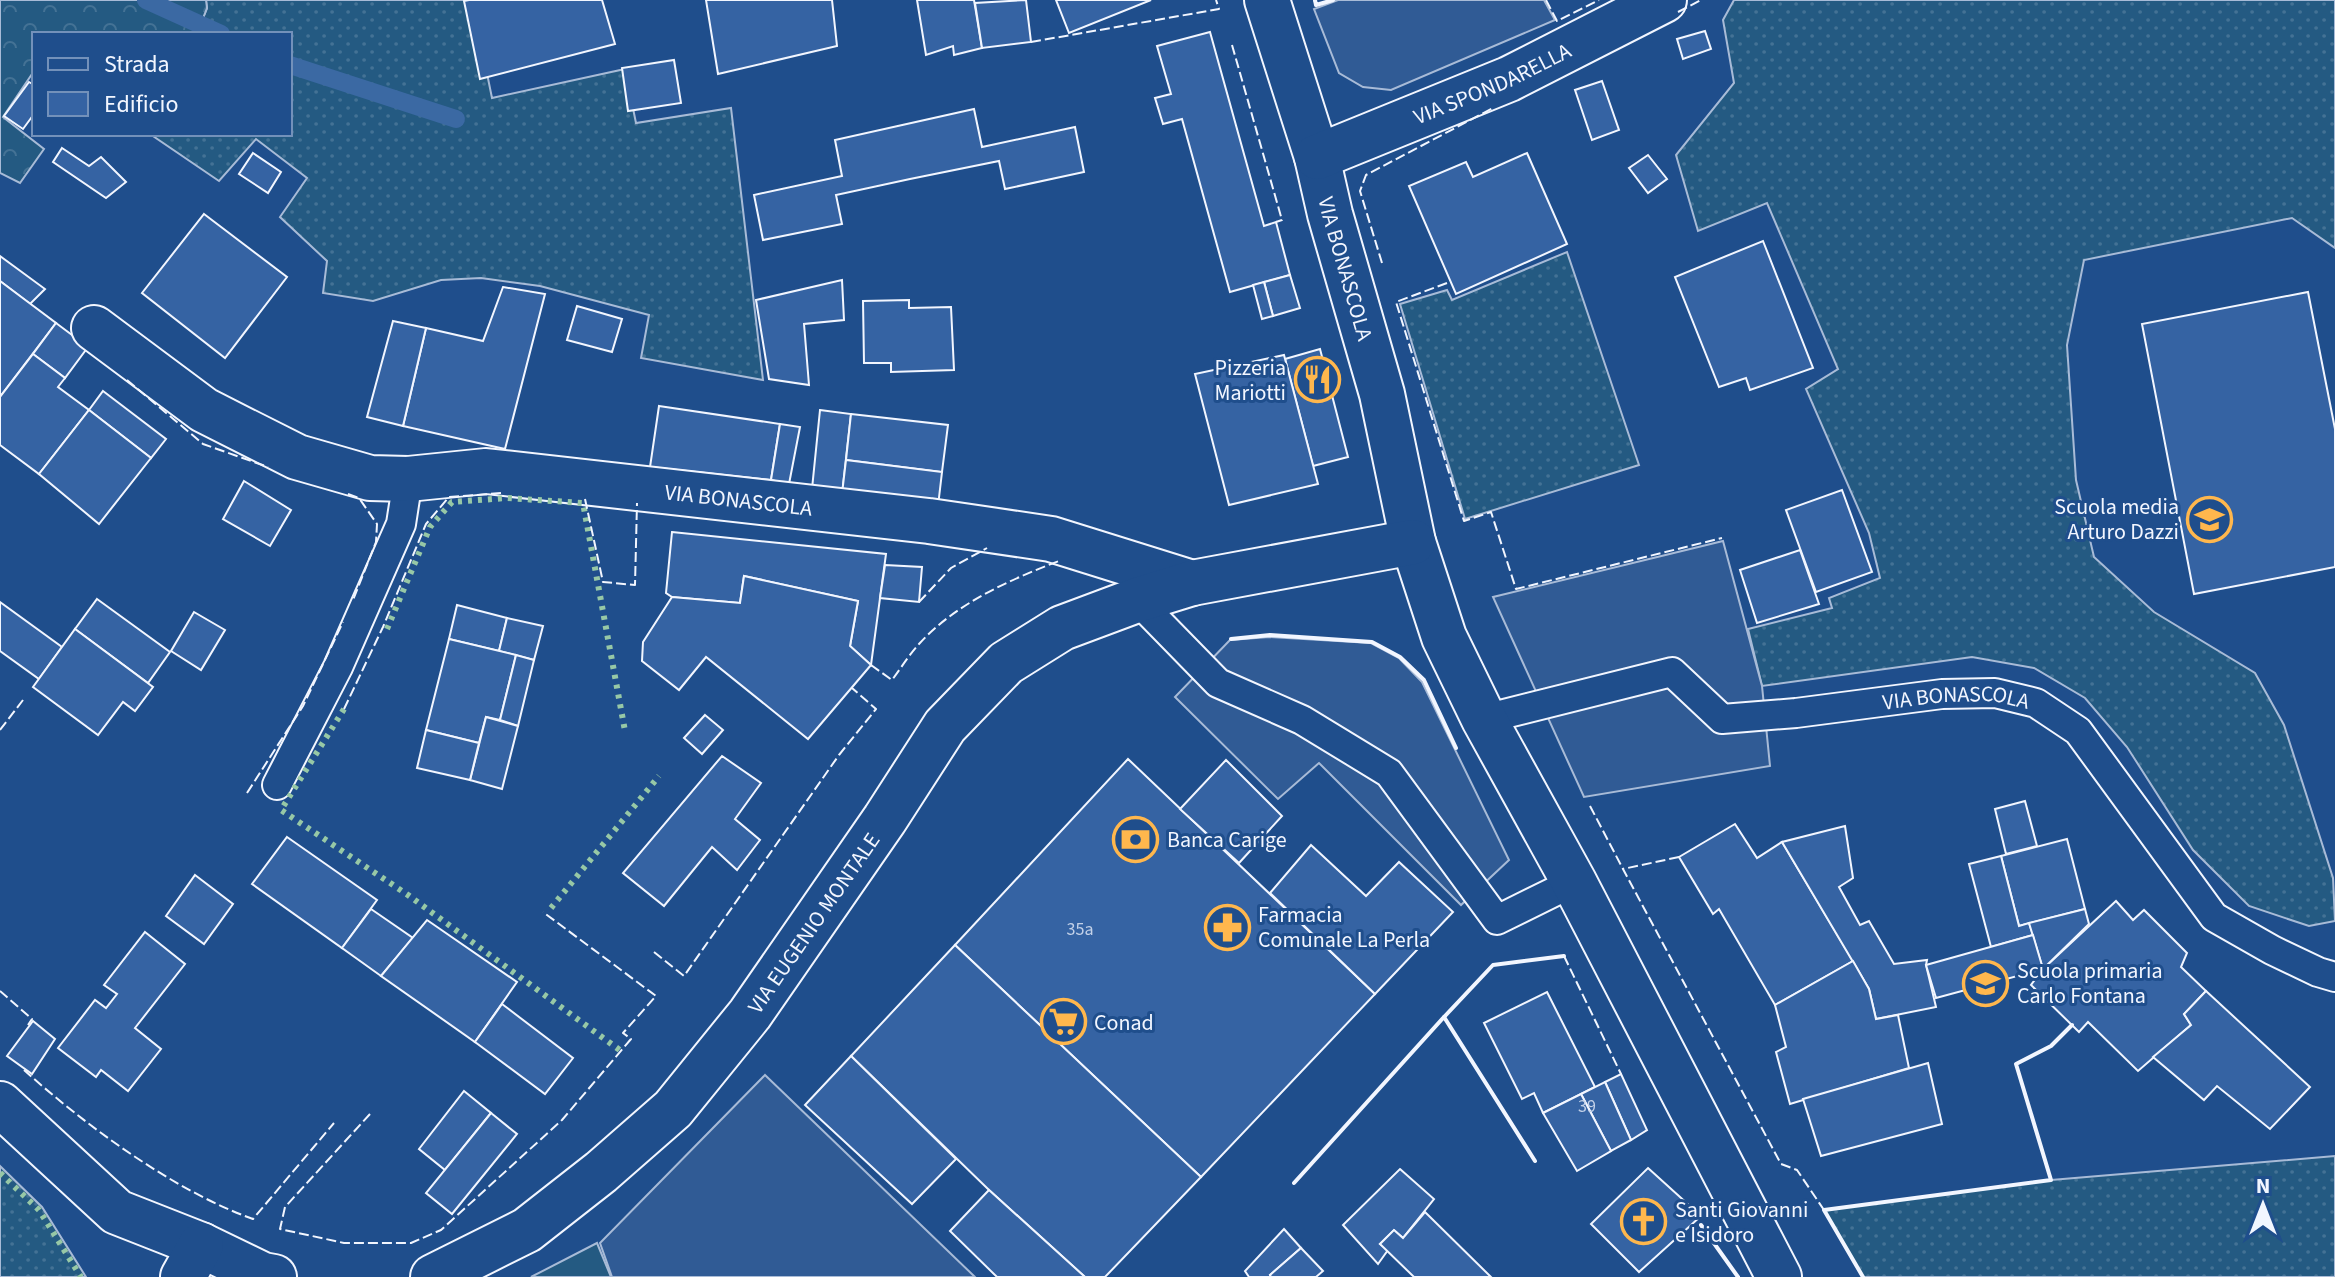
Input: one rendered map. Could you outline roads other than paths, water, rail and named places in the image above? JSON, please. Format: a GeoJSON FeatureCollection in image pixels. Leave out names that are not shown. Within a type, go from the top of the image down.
{"type":"FeatureCollection","features":[{"type":"Feature","properties":{"kind":"street","name":"VIA BONASCOLA"},"geometry":{"type":"LineString","coordinates":[[1267,0],[1317,157],[1330,214],[1382,394],[1413,542],[1444,637],[1484,719],[1574,882],[1779,1277]]}},
{"type":"Feature","properties":{"kind":"street","name":"VIA SPONDARELLA"},"geometry":{"type":"LineString","coordinates":[[1317,157],[1509,79],[1664,0]]}},
{"type":"Feature","properties":{"kind":"street","name":"VIA BONASCOLA"},"geometry":{"type":"LineString","coordinates":[[94,328],[204,410],[297,457],[370,478],[408,479],[486,471],[929,521],[1051,539],[1192,583],[1413,542]]}},
{"type":"Feature","properties":{"kind":"street","name":"VIA EUGENIO MONTALE"},"geometry":{"type":"LineString","coordinates":[[433,1277],[527,1230],[601,1172],[673,1109],[750,1014],[885,819],[945,726],[1006,663],[1062,628],[1192,583]]}},
{"type":"Feature","properties":{"kind":"street"},"geometry":{"type":"LineString","coordinates":[[0,1104],[117,1212],[192,1261],[274,1277]]}},
{"type":"Feature","properties":{"kind":"lane"},"geometry":{"type":"LineString","coordinates":[[277,785],[338,667],[401,524],[408,479]]}},
{"type":"Feature","properties":{"kind":"lane"},"geometry":{"type":"LineString","coordinates":[[1137,600],[1218,683],[1302,720],[1389,773],[1497,920],[1574,882]]}},
{"type":"Feature","properties":{"kind":"lane","name":"VIA BONASCOLA"},"geometry":{"type":"LineString","coordinates":[[1484,719],[1672,672],[1722,719],[1942,694],[1995,693],[2036,703],[2078,731],[2214,917],[2272,950],[2335,977]]}},
{"type":"Feature","properties":{"kind":"waterway"},"geometry":{"type":"LineString","coordinates":[[146,0],[217,32]]}},
{"type":"Feature","properties":{"kind":"waterway"},"geometry":{"type":"LineString","coordinates":[[292,66],[456,119]]}},
{"type":"Feature","properties":{"kind":"place","name":"Pizzeria Mariotti"},"geometry":{"type":"Point","coordinates":[1317,380]}},
{"type":"Feature","properties":{"kind":"place","name":"Scuola media Arturo Dazzi"},"geometry":{"type":"Point","coordinates":[2210,519]}},
{"type":"Feature","properties":{"kind":"place","name":"Banca Carige"},"geometry":{"type":"Point","coordinates":[1136,839]}},
{"type":"Feature","properties":{"kind":"place","name":"Farmacia Comunale La Perla"},"geometry":{"type":"Point","coordinates":[1227,927]}},
{"type":"Feature","properties":{"kind":"place","name":"Scuola primaria Carlo Fontana"},"geometry":{"type":"Point","coordinates":[1986,983]}},
{"type":"Feature","properties":{"kind":"place","name":"Conad"},"geometry":{"type":"Point","coordinates":[1063,1022]}},
{"type":"Feature","properties":{"kind":"place","name":"Santi Giovanni e Isidoro"},"geometry":{"type":"Point","coordinates":[1644,1222]}}]}
